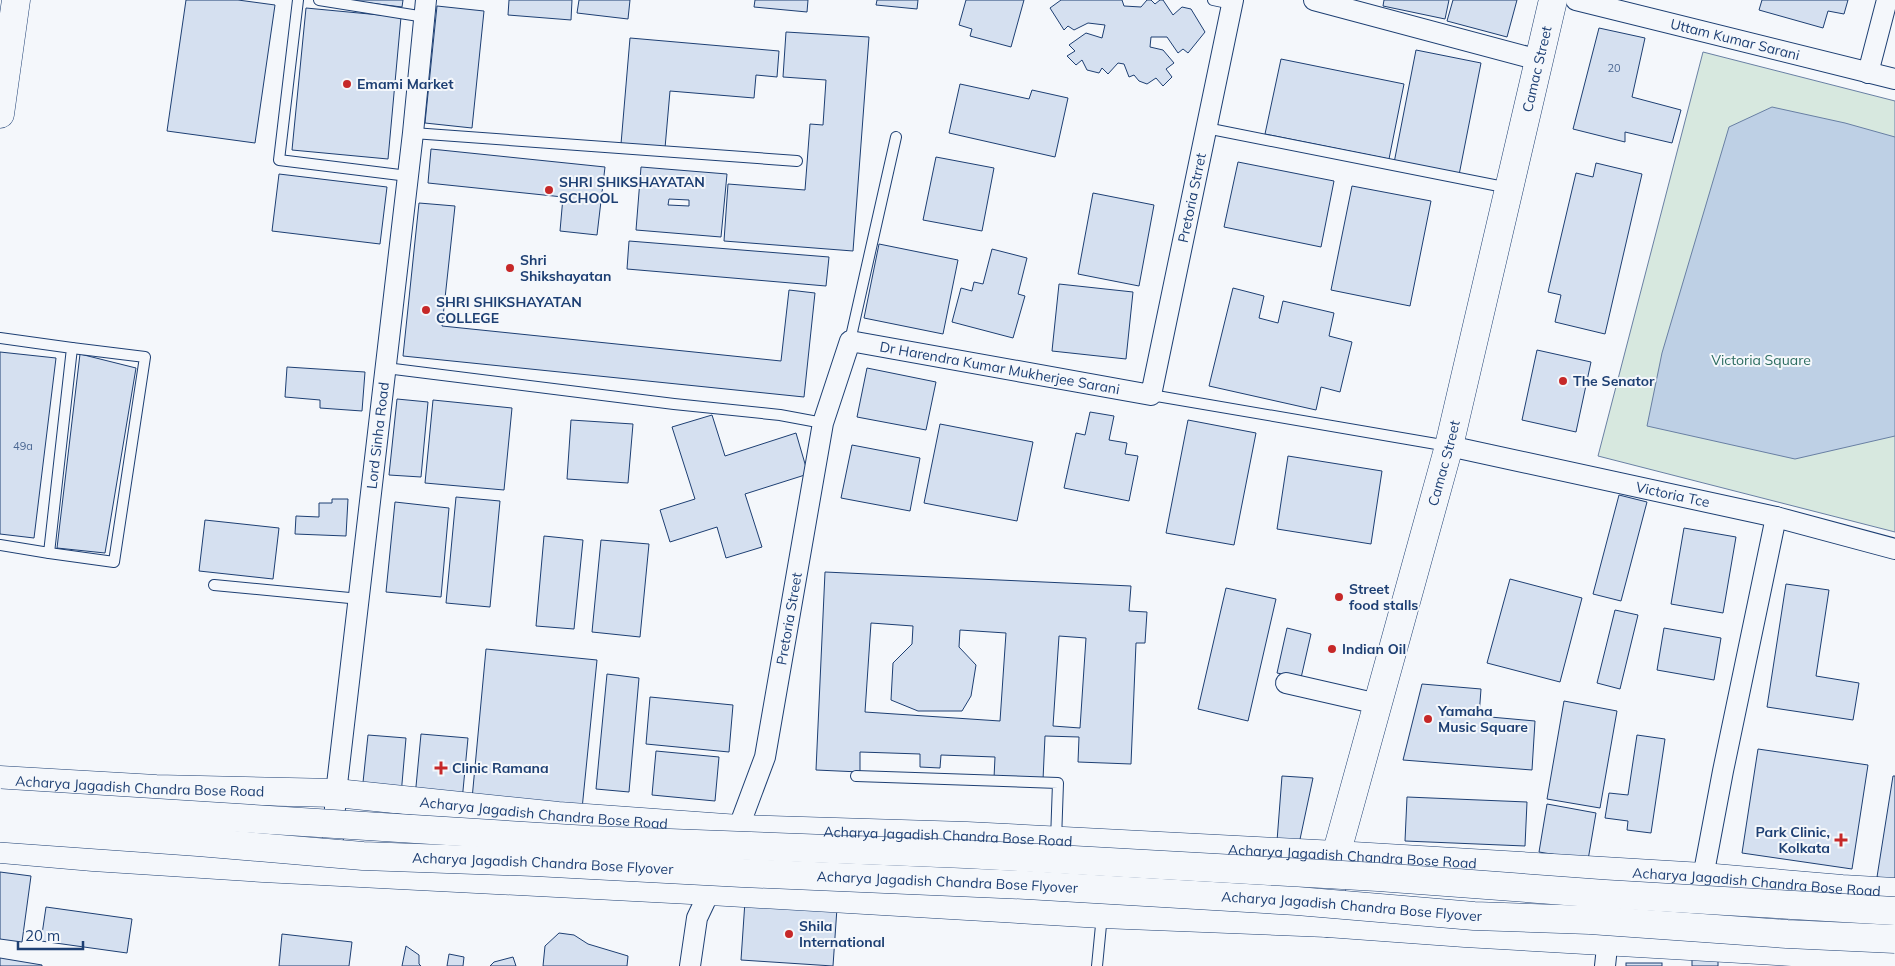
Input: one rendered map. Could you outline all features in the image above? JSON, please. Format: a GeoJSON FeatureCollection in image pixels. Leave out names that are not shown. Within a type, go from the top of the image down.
{"type":"FeatureCollection","features":[{"type":"Feature","properties":{"kind":"main road"},"geometry":{"type":"LineString","coordinates":[[0,114],[16,0]]}},
{"type":"Feature","properties":{"kind":"main road","name":"Camac Street"},"geometry":{"type":"LineString","coordinates":[[1327,923],[1336,855],[1449,446],[1553,0]]}},
{"type":"Feature","properties":{"kind":"main road","name":"Acharya Jagadish Chandra Bose Road"},"geometry":{"type":"LineString","coordinates":[[0,780],[156,789],[336,793],[558,816],[739,829],[1056,840],[1336,855],[1614,871],[1895,892]]}},
{"type":"Feature","properties":{"kind":"main road","name":"Acharya Jagadish Chandra Bose Flyover"},"geometry":{"type":"LineString","coordinates":[[0,803],[589,840],[964,854],[1368,877],[1546,890],[1895,911]]}},
{"type":"Feature","properties":{"kind":"main road","name":"Acharya Jagadish Chandra Bose Flyover"},"geometry":{"type":"LineString","coordinates":[[0,828],[363,856],[1026,885],[1297,901],[1474,916],[1590,920],[1895,940]]}},
{"type":"Feature","properties":{"kind":"main road"},"geometry":{"type":"LineString","coordinates":[[0,849],[93,857],[330,871],[1102,914],[1327,923],[1465,934],[1606,953],[1823,960],[1895,958]]}},
{"type":"Feature","properties":{"kind":"street"},"geometry":{"type":"LineString","coordinates":[[1314,0],[1539,60]]}},
{"type":"Feature","properties":{"kind":"street","name":"Uttam Kumar Sarani"},"geometry":{"type":"LineString","coordinates":[[1576,0],[1895,79]]}},
{"type":"Feature","properties":{"kind":"street"},"geometry":{"type":"LineString","coordinates":[[1868,73],[1888,0]]}},
{"type":"Feature","properties":{"kind":"street","name":"Pretoria Strret"},"geometry":{"type":"LineString","coordinates":[[1151,395],[1206,128],[1226,1]]}},
{"type":"Feature","properties":{"kind":"street","name":"Lord Sinha Road"},"geometry":{"type":"LineString","coordinates":[[330,871],[336,793],[360,599],[426,9]]}},
{"type":"Feature","properties":{"kind":"street","name":"Dr Harendra Kumar Mukherjee Sarani"},"geometry":{"type":"LineString","coordinates":[[850,341],[1151,395]]}},
{"type":"Feature","properties":{"kind":"street","name":"Pretoria Street"},"geometry":{"type":"LineString","coordinates":[[690,966],[696,918],[739,829],[765,757],[823,423],[850,341]]}},
{"type":"Feature","properties":{"kind":"street","name":"Victoria Tce"},"geometry":{"type":"LineString","coordinates":[[1449,446],[1776,517],[1895,549]]}},
{"type":"Feature","properties":{"kind":"street"},"geometry":{"type":"LineString","coordinates":[[1703,877],[1776,517]]}},
{"type":"Feature","properties":{"kind":"street"},"geometry":{"type":"LineString","coordinates":[[1286,683],[1378,704]]}},
{"type":"Feature","properties":{"kind":"street"},"geometry":{"type":"LineString","coordinates":[[1606,953],[1614,871]]}},
{"type":"Feature","properties":{"kind":"lane"},"geometry":{"type":"LineString","coordinates":[[298,0],[279,160],[408,176]]}},
{"type":"Feature","properties":{"kind":"lane"},"geometry":{"type":"LineString","coordinates":[[319,0],[426,9]]}},
{"type":"Feature","properties":{"kind":"lane"},"geometry":{"type":"LineString","coordinates":[[1206,128],[1509,188]]}},
{"type":"Feature","properties":{"kind":"lane"},"geometry":{"type":"LineString","coordinates":[[413,133],[797,161]]}},
{"type":"Feature","properties":{"kind":"lane"},"geometry":{"type":"LineString","coordinates":[[850,341],[896,137]]}},
{"type":"Feature","properties":{"kind":"lane"},"geometry":{"type":"LineString","coordinates":[[0,338],[145,357],[114,562],[0,545]]}},
{"type":"Feature","properties":{"kind":"lane"},"geometry":{"type":"LineString","coordinates":[[49,553],[72,348]]}},
{"type":"Feature","properties":{"kind":"lane"},"geometry":{"type":"LineString","coordinates":[[386,368],[674,404],[780,415],[823,423]]}},
{"type":"Feature","properties":{"kind":"lane"},"geometry":{"type":"LineString","coordinates":[[1151,395],[1449,446]]}},
{"type":"Feature","properties":{"kind":"lane"},"geometry":{"type":"LineString","coordinates":[[214,585],[360,599]]}},
{"type":"Feature","properties":{"kind":"lane"},"geometry":{"type":"LineString","coordinates":[[856,776],[1058,783],[1056,840]]}},
{"type":"Feature","properties":{"kind":"lane"},"geometry":{"type":"LineString","coordinates":[[1097,966],[1102,914]]}},
{"type":"Feature","properties":{"kind":"green space","name":"Victoria Square"},"geometry":{"type":"Polygon","coordinates":[[[1703,52],[1895,101],[1895,532],[1598,456],[1703,52]]]}},
{"type":"Feature","properties":{"kind":"water","name":"Victoria Square"},"geometry":{"type":"Polygon","coordinates":[[[1772,107],[1845,123],[1895,137],[1895,436],[1795,459],[1647,426],[1662,353],[1729,127],[1772,107]]]}},
{"type":"Feature","properties":{"kind":"building"},"geometry":{"type":"Polygon","coordinates":[[[186,0],[238,0],[275,5],[255,143],[167,131],[186,0]]]}},
{"type":"Feature","properties":{"kind":"building"},"geometry":{"type":"Polygon","coordinates":[[[345,0],[403,0],[402,7],[345,0]]]}},
{"type":"Feature","properties":{"kind":"building"},"geometry":{"type":"Polygon","coordinates":[[[509,0],[572,0],[571,20],[508,15],[509,0]]]}},
{"type":"Feature","properties":{"kind":"building"},"geometry":{"type":"Polygon","coordinates":[[[579,0],[630,0],[628,19],[577,13],[579,0]]]}},
{"type":"Feature","properties":{"kind":"building"},"geometry":{"type":"Polygon","coordinates":[[[755,0],[808,0],[807,12],[754,7],[755,0]]]}},
{"type":"Feature","properties":{"kind":"building"},"geometry":{"type":"Polygon","coordinates":[[[877,0],[918,0],[917,9],[876,5],[877,0]]]}},
{"type":"Feature","properties":{"kind":"building"},"geometry":{"type":"Polygon","coordinates":[[[966,0],[1024,0],[1011,47],[970,36],[972,29],[959,25],[966,0]]]}},
{"type":"Feature","properties":{"kind":"building"},"geometry":{"type":"Polygon","coordinates":[[[1061,0],[1122,0],[1124,6],[1141,7],[1147,0],[1151,0],[1155,4],[1163,0],[1173,15],[1182,7],[1191,9],[1205,32],[1188,53],[1183,49],[1178,53],[1167,37],[1151,37],[1150,47],[1163,50],[1174,63],[1166,69],[1172,77],[1163,86],[1156,78],[1147,84],[1139,81],[1134,75],[1129,77],[1124,64],[1118,63],[1108,74],[1102,68],[1099,73],[1087,70],[1082,60],[1076,65],[1067,56],[1075,51],[1069,45],[1086,33],[1102,38],[1105,25],[1088,23],[1074,30],[1068,26],[1064,30],[1050,8],[1061,0]]]}},
{"type":"Feature","properties":{"kind":"building"},"geometry":{"type":"Polygon","coordinates":[[[1384,0],[1449,0],[1445,19],[1383,6],[1384,0]]]}},
{"type":"Feature","properties":{"kind":"building"},"geometry":{"type":"Polygon","coordinates":[[[1453,0],[1517,0],[1507,37],[1447,21],[1453,0]]]}},
{"type":"Feature","properties":{"kind":"building"},"geometry":{"type":"Polygon","coordinates":[[[1762,0],[1848,0],[1844,14],[1828,11],[1823,28],[1759,10],[1762,0]]]}},
{"type":"Feature","properties":{"kind":"building"},"geometry":{"type":"Polygon","coordinates":[[[437,6],[484,11],[472,128],[425,123],[437,6]]]}},
{"type":"Feature","properties":{"kind":"building","name":"Emami Market"},"geometry":{"type":"Polygon","coordinates":[[[306,8],[401,17],[388,159],[292,150],[306,8]]]}},
{"type":"Feature","properties":{"kind":"building"},"geometry":{"type":"Polygon","coordinates":[[[1599,28],[1645,38],[1632,97],[1681,110],[1672,143],[1625,132],[1625,142],[1573,129],[1599,28]]]}},
{"type":"Feature","properties":{"kind":"building"},"geometry":{"type":"Polygon","coordinates":[[[786,32],[869,37],[853,251],[724,241],[728,184],[805,190],[810,124],[823,125],[826,80],[783,77],[786,32]]]}},
{"type":"Feature","properties":{"kind":"building"},"geometry":{"type":"Polygon","coordinates":[[[630,38],[779,51],[777,77],[756,75],[754,98],[670,91],[665,148],[621,144],[630,38]]]}},
{"type":"Feature","properties":{"kind":"building"},"geometry":{"type":"Polygon","coordinates":[[[1416,50],[1481,63],[1459,175],[1394,163],[1416,50]]]}},
{"type":"Feature","properties":{"kind":"building"},"geometry":{"type":"Polygon","coordinates":[[[1281,59],[1404,84],[1389,159],[1265,134],[1281,59]]]}},
{"type":"Feature","properties":{"kind":"building"},"geometry":{"type":"Polygon","coordinates":[[[960,84],[1029,99],[1032,90],[1068,98],[1055,157],[949,133],[960,84]]]}},
{"type":"Feature","properties":{"kind":"building","name":"SHRI SHIKSHAYATAN SCHOOL"},"geometry":{"type":"Polygon","coordinates":[[[431,149],[605,167],[597,235],[560,231],[563,197],[428,183],[431,149]]]}},
{"type":"Feature","properties":{"kind":"building"},"geometry":{"type":"Polygon","coordinates":[[[936,157],[994,168],[982,231],[923,220],[936,157]]]}},
{"type":"Feature","properties":{"kind":"building"},"geometry":{"type":"Polygon","coordinates":[[[1238,162],[1334,181],[1321,247],[1224,227],[1238,162]]]}},
{"type":"Feature","properties":{"kind":"building"},"geometry":{"type":"Polygon","coordinates":[[[1596,163],[1642,174],[1605,334],[1555,322],[1561,295],[1548,292],[1576,173],[1593,177],[1596,163]]]}},
{"type":"Feature","properties":{"kind":"building"},"geometry":{"type":"Polygon","coordinates":[[[641,167],[727,174],[721,237],[636,230],[641,167]],[[669,199],[668,205],[689,206],[689,200],[669,199]]]}},
{"type":"Feature","properties":{"kind":"building"},"geometry":{"type":"Polygon","coordinates":[[[279,174],[387,187],[380,244],[272,231],[279,174]]]}},
{"type":"Feature","properties":{"kind":"building"},"geometry":{"type":"Polygon","coordinates":[[[1352,186],[1431,201],[1410,306],[1331,290],[1352,186]]]}},
{"type":"Feature","properties":{"kind":"building"},"geometry":{"type":"Polygon","coordinates":[[[1093,193],[1154,205],[1139,286],[1078,274],[1093,193]]]}},
{"type":"Feature","properties":{"kind":"building","name":"SHRI SHIKSHAYATAN COLLEGE"},"geometry":{"type":"Polygon","coordinates":[[[419,203],[455,206],[442,326],[781,361],[789,290],[815,293],[804,397],[403,356],[419,203]]]}},
{"type":"Feature","properties":{"kind":"building"},"geometry":{"type":"Polygon","coordinates":[[[629,241],[829,257],[826,286],[627,269],[629,241]]]}},
{"type":"Feature","properties":{"kind":"building"},"geometry":{"type":"Polygon","coordinates":[[[879,244],[958,260],[943,334],[864,318],[879,244]]]}},
{"type":"Feature","properties":{"kind":"building"},"geometry":{"type":"Polygon","coordinates":[[[992,249],[1027,258],[1018,294],[1025,296],[1013,338],[952,322],[961,288],[972,291],[974,282],[983,284],[992,249]]]}},
{"type":"Feature","properties":{"kind":"building"},"geometry":{"type":"Polygon","coordinates":[[[1059,284],[1133,292],[1126,359],[1052,351],[1059,284]]]}},
{"type":"Feature","properties":{"kind":"building"},"geometry":{"type":"Polygon","coordinates":[[[1233,288],[1264,296],[1259,318],[1278,323],[1283,301],[1334,313],[1329,336],[1352,342],[1340,392],[1321,387],[1316,410],[1209,386],[1233,288]]]}},
{"type":"Feature","properties":{"kind":"building"},"geometry":{"type":"Polygon","coordinates":[[[1537,350],[1591,362],[1576,432],[1522,420],[1537,350]]]}},
{"type":"Feature","properties":{"kind":"building"},"geometry":{"type":"Polygon","coordinates":[[[0,352],[56,358],[34,538],[0,534],[0,352]]]}},
{"type":"Feature","properties":{"kind":"building"},"geometry":{"type":"Polygon","coordinates":[[[80,354],[136,368],[105,553],[57,548],[80,354]]]}},
{"type":"Feature","properties":{"kind":"building"},"geometry":{"type":"Polygon","coordinates":[[[287,367],[365,372],[362,411],[320,408],[320,400],[285,397],[287,367]]]}},
{"type":"Feature","properties":{"kind":"building"},"geometry":{"type":"Polygon","coordinates":[[[867,368],[936,382],[926,430],[857,417],[867,368]]]}},
{"type":"Feature","properties":{"kind":"building"},"geometry":{"type":"Polygon","coordinates":[[[397,399],[428,402],[421,477],[389,475],[397,399]]]}},
{"type":"Feature","properties":{"kind":"building"},"geometry":{"type":"Polygon","coordinates":[[[433,400],[512,408],[504,490],[425,483],[433,400]]]}},
{"type":"Feature","properties":{"kind":"building"},"geometry":{"type":"Polygon","coordinates":[[[1090,412],[1114,416],[1109,440],[1127,443],[1125,454],[1138,456],[1129,501],[1064,488],[1076,433],[1085,435],[1090,412]]]}},
{"type":"Feature","properties":{"kind":"building"},"geometry":{"type":"Polygon","coordinates":[[[712,415],[725,456],[796,433],[808,474],[745,494],[762,547],[726,558],[717,527],[670,542],[660,510],[695,499],[672,427],[712,415]]]}},
{"type":"Feature","properties":{"kind":"building"},"geometry":{"type":"Polygon","coordinates":[[[571,420],[633,424],[628,483],[567,479],[571,420]]]}},
{"type":"Feature","properties":{"kind":"building"},"geometry":{"type":"Polygon","coordinates":[[[1188,420],[1256,433],[1234,545],[1166,533],[1188,420]]]}},
{"type":"Feature","properties":{"kind":"building"},"geometry":{"type":"Polygon","coordinates":[[[940,424],[1033,442],[1017,521],[924,503],[940,424]]]}},
{"type":"Feature","properties":{"kind":"building"},"geometry":{"type":"Polygon","coordinates":[[[852,445],[920,458],[910,511],[841,498],[852,445]]]}},
{"type":"Feature","properties":{"kind":"building"},"geometry":{"type":"Polygon","coordinates":[[[1288,456],[1382,471],[1371,544],[1277,529],[1288,456]]]}},
{"type":"Feature","properties":{"kind":"building"},"geometry":{"type":"Polygon","coordinates":[[[1619,495],[1647,502],[1621,601],[1593,594],[1619,495]]]}},
{"type":"Feature","properties":{"kind":"building"},"geometry":{"type":"Polygon","coordinates":[[[456,497],[500,501],[490,607],[446,603],[456,497]]]}},
{"type":"Feature","properties":{"kind":"building"},"geometry":{"type":"Polygon","coordinates":[[[332,499],[348,499],[346,536],[295,534],[296,516],[319,517],[319,503],[332,503],[332,499]]]}},
{"type":"Feature","properties":{"kind":"building"},"geometry":{"type":"Polygon","coordinates":[[[395,502],[449,508],[441,597],[386,592],[395,502]]]}},
{"type":"Feature","properties":{"kind":"building"},"geometry":{"type":"Polygon","coordinates":[[[205,520],[279,528],[273,579],[199,571],[205,520]]]}},
{"type":"Feature","properties":{"kind":"building"},"geometry":{"type":"Polygon","coordinates":[[[1684,528],[1736,537],[1723,613],[1671,604],[1684,528]]]}},
{"type":"Feature","properties":{"kind":"building"},"geometry":{"type":"Polygon","coordinates":[[[544,536],[583,540],[574,629],[536,626],[544,536]]]}},
{"type":"Feature","properties":{"kind":"building"},"geometry":{"type":"Polygon","coordinates":[[[601,540],[649,544],[640,637],[592,632],[601,540]]]}},
{"type":"Feature","properties":{"kind":"building"},"geometry":{"type":"Polygon","coordinates":[[[825,572],[1131,586],[1129,611],[1147,612],[1145,643],[1136,643],[1131,764],[1078,762],[1079,737],[1045,736],[1043,780],[994,778],[995,757],[941,755],[940,768],[920,767],[920,754],[860,752],[860,772],[816,770],[825,572]],[[871,623],[865,712],[1000,721],[1006,633],[960,630],[959,647],[976,665],[971,696],[962,711],[918,711],[891,700],[893,663],[912,644],[913,626],[871,623]],[[1059,636],[1053,726],[1080,728],[1086,638],[1059,636]]]}},
{"type":"Feature","properties":{"kind":"building"},"geometry":{"type":"Polygon","coordinates":[[[1510,579],[1582,598],[1560,682],[1487,663],[1510,579]]]}},
{"type":"Feature","properties":{"kind":"building"},"geometry":{"type":"Polygon","coordinates":[[[1786,584],[1829,590],[1816,676],[1859,683],[1853,720],[1767,707],[1786,584]]]}},
{"type":"Feature","properties":{"kind":"building"},"geometry":{"type":"Polygon","coordinates":[[[1226,588],[1276,599],[1248,721],[1198,709],[1226,588]]]}},
{"type":"Feature","properties":{"kind":"building"},"geometry":{"type":"Polygon","coordinates":[[[1615,610],[1638,615],[1620,689],[1597,683],[1615,610]]]}},
{"type":"Feature","properties":{"kind":"building"},"geometry":{"type":"Polygon","coordinates":[[[1287,628],[1311,634],[1301,678],[1277,673],[1287,628]]]}},
{"type":"Feature","properties":{"kind":"building"},"geometry":{"type":"Polygon","coordinates":[[[1664,628],[1721,638],[1714,680],[1657,670],[1664,628]]]}},
{"type":"Feature","properties":{"kind":"building"},"geometry":{"type":"Polygon","coordinates":[[[486,649],[597,660],[582,809],[472,799],[486,649]]]}},
{"type":"Feature","properties":{"kind":"building"},"geometry":{"type":"Polygon","coordinates":[[[607,674],[639,678],[629,792],[596,789],[607,674]]]}},
{"type":"Feature","properties":{"kind":"building"},"geometry":{"type":"Polygon","coordinates":[[[1422,684],[1481,689],[1479,716],[1535,721],[1532,770],[1403,760],[1422,684]]]}},
{"type":"Feature","properties":{"kind":"building"},"geometry":{"type":"Polygon","coordinates":[[[650,697],[733,705],[729,752],[646,744],[650,697]]]}},
{"type":"Feature","properties":{"kind":"building"},"geometry":{"type":"Polygon","coordinates":[[[1564,701],[1617,711],[1600,808],[1547,799],[1564,701]]]}},
{"type":"Feature","properties":{"kind":"building","name":"Clinic Ramana"},"geometry":{"type":"Polygon","coordinates":[[[421,734],[468,738],[462,801],[415,797],[421,734]]]}},
{"type":"Feature","properties":{"kind":"building"},"geometry":{"type":"Polygon","coordinates":[[[368,735],[406,738],[401,795],[362,792],[368,735]]]}},
{"type":"Feature","properties":{"kind":"building"},"geometry":{"type":"Polygon","coordinates":[[[1637,735],[1665,739],[1651,833],[1627,830],[1628,821],[1605,818],[1609,793],[1628,795],[1637,735]]]}},
{"type":"Feature","properties":{"kind":"building"},"geometry":{"type":"Polygon","coordinates":[[[1758,749],[1868,765],[1852,869],[1742,853],[1758,749]]]}},
{"type":"Feature","properties":{"kind":"building"},"geometry":{"type":"Polygon","coordinates":[[[656,751],[719,757],[715,801],[652,795],[656,751]]]}},
{"type":"Feature","properties":{"kind":"building"},"geometry":{"type":"Polygon","coordinates":[[[1282,776],[1313,778],[1299,844],[1277,841],[1282,776]]]}},
{"type":"Feature","properties":{"kind":"building"},"geometry":{"type":"Polygon","coordinates":[[[1893,776],[1895,776],[1895,880],[1877,877],[1893,776]]]}},
{"type":"Feature","properties":{"kind":"building"},"geometry":{"type":"Polygon","coordinates":[[[1407,797],[1527,802],[1525,846],[1405,841],[1407,797]]]}},
{"type":"Feature","properties":{"kind":"building"},"geometry":{"type":"Polygon","coordinates":[[[1547,804],[1596,813],[1588,860],[1539,852],[1547,804]]]}},
{"type":"Feature","properties":{"kind":"building"},"geometry":{"type":"Polygon","coordinates":[[[0,872],[31,876],[22,942],[0,939],[0,872]]]}},
{"type":"Feature","properties":{"kind":"building","name":"Shila International"},"geometry":{"type":"Polygon","coordinates":[[[745,901],[837,908],[833,966],[741,960],[745,901]]]}},
{"type":"Feature","properties":{"kind":"building"},"geometry":{"type":"Polygon","coordinates":[[[46,907],[132,919],[127,953],[41,941],[46,907]]]}},
{"type":"Feature","properties":{"kind":"building"},"geometry":{"type":"Polygon","coordinates":[[[559,933],[574,935],[588,944],[628,956],[627,966],[543,966],[545,946],[559,933]]]}},
{"type":"Feature","properties":{"kind":"building"},"geometry":{"type":"Polygon","coordinates":[[[282,934],[352,942],[349,966],[279,966],[282,934]]]}},
{"type":"Feature","properties":{"kind":"building"},"geometry":{"type":"Polygon","coordinates":[[[406,946],[419,955],[419,964],[421,966],[402,966],[406,946]]]}},
{"type":"Feature","properties":{"kind":"building"},"geometry":{"type":"Polygon","coordinates":[[[449,954],[464,957],[463,966],[447,966],[449,954]]]}},
{"type":"Feature","properties":{"kind":"building"},"geometry":{"type":"Polygon","coordinates":[[[1692,954],[1718,954],[1718,966],[1692,966],[1692,954]]]}},
{"type":"Feature","properties":{"kind":"building"},"geometry":{"type":"Polygon","coordinates":[[[513,957],[516,966],[490,966],[494,962],[513,957]]]}},
{"type":"Feature","properties":{"kind":"building"},"geometry":{"type":"Polygon","coordinates":[[[0,958],[42,965],[42,966],[0,966],[0,958]]]}},
{"type":"Feature","properties":{"kind":"building"},"geometry":{"type":"Polygon","coordinates":[[[1626,963],[1662,963],[1662,966],[1626,966],[1626,963]]]}},
{"type":"Feature","properties":{"kind":"place","name":"Emami Market"},"geometry":{"type":"Point","coordinates":[347,84]}},
{"type":"Feature","properties":{"kind":"place","name":"SHRI SHIKSHAYATAN SCHOOL"},"geometry":{"type":"Point","coordinates":[549,190]}},
{"type":"Feature","properties":{"kind":"place","name":"Shri Shikshayatan"},"geometry":{"type":"Point","coordinates":[510,268]}},
{"type":"Feature","properties":{"kind":"place","name":"SHRI SHIKSHAYATAN COLLEGE"},"geometry":{"type":"Point","coordinates":[426,310]}},
{"type":"Feature","properties":{"kind":"place","name":"The Senator"},"geometry":{"type":"Point","coordinates":[1563,381]}},
{"type":"Feature","properties":{"kind":"place","name":"Street food stalls"},"geometry":{"type":"Point","coordinates":[1339,597]}},
{"type":"Feature","properties":{"kind":"place","name":"Indian Oil"},"geometry":{"type":"Point","coordinates":[1332,649]}},
{"type":"Feature","properties":{"kind":"place","name":"Yamaha Music Square"},"geometry":{"type":"Point","coordinates":[1428,719]}},
{"type":"Feature","properties":{"kind":"place","name":"Clinic Ramana"},"geometry":{"type":"Point","coordinates":[441,768]}},
{"type":"Feature","properties":{"kind":"place","name":"Park Clinic, Kolkata"},"geometry":{"type":"Point","coordinates":[1841,840]}},
{"type":"Feature","properties":{"kind":"place","name":"Shila International"},"geometry":{"type":"Point","coordinates":[789,934]}}]}
